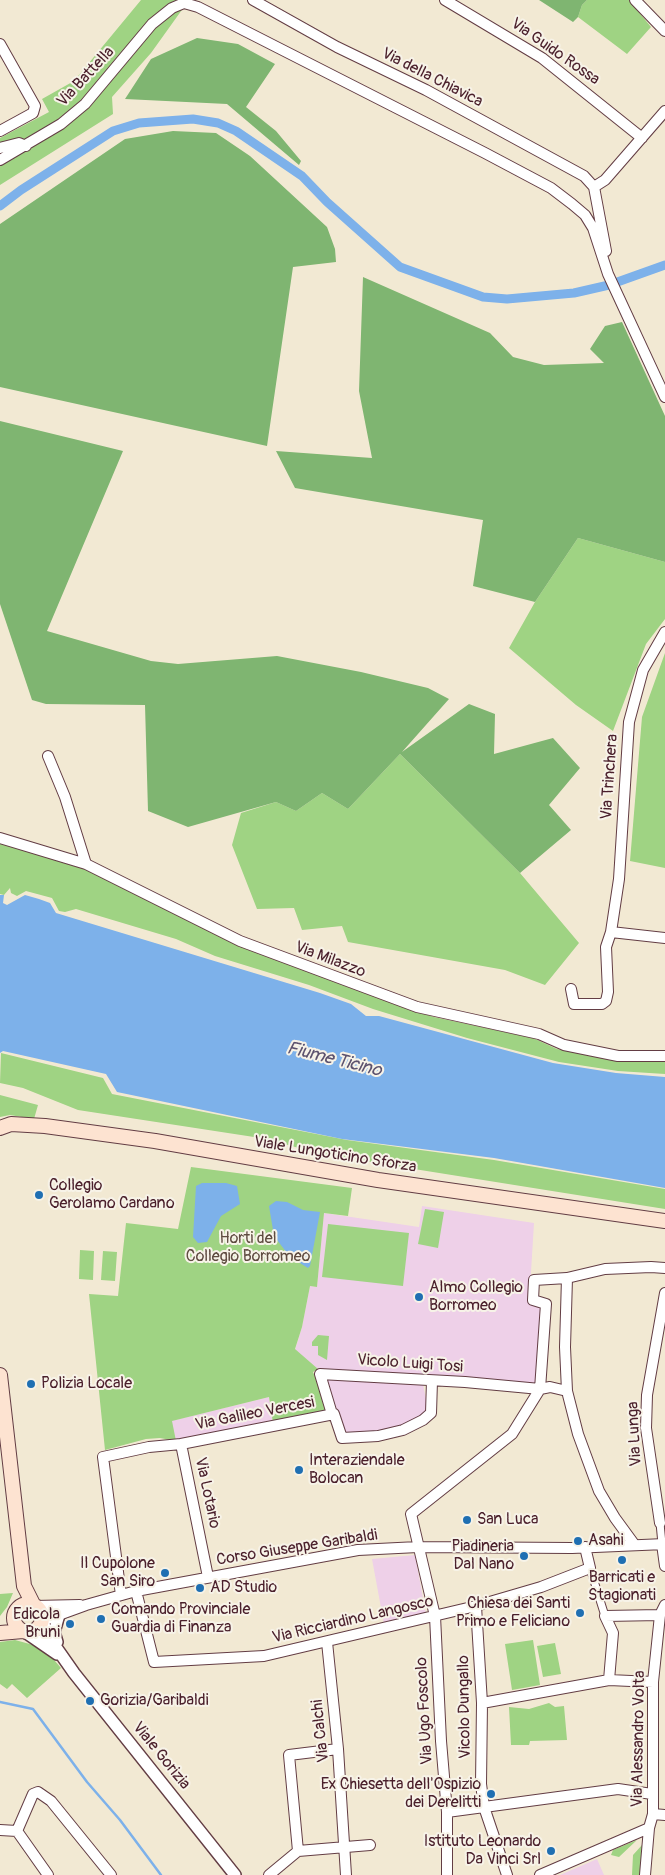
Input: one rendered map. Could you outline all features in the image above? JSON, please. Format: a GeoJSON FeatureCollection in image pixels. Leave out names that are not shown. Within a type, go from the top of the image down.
{"type":"FeatureCollection","features":[{"type":"Feature","properties":{"kind":"main road","name":"Viale Lungoticino Sforza"},"geometry":{"type":"LineString","coordinates":[[0,1128],[11,1124],[45,1126],[155,1141],[368,1178],[665,1221]]}},
{"type":"Feature","properties":{"kind":"main road"},"geometry":{"type":"LineString","coordinates":[[0,1375],[24,1587],[34,1606],[40,1612],[42,1622],[34,1631],[0,1633]]}},
{"type":"Feature","properties":{"kind":"main road"},"geometry":{"type":"LineString","coordinates":[[24,1587],[17,1611],[16,1623],[24,1631]]}},
{"type":"Feature","properties":{"kind":"main road"},"geometry":{"type":"LineString","coordinates":[[0,1625],[25,1605],[34,1606]]}},
{"type":"Feature","properties":{"kind":"street","name":"Via della Chiavica"},"geometry":{"type":"LineString","coordinates":[[254,0],[337,47],[426,90],[584,176],[594,188]]}},
{"type":"Feature","properties":{"kind":"street","name":"Via Guido Rossa"},"geometry":{"type":"LineString","coordinates":[[445,0],[542,58],[642,138]]}},
{"type":"Feature","properties":{"kind":"street"},"geometry":{"type":"LineString","coordinates":[[635,0],[665,30]]}},
{"type":"Feature","properties":{"kind":"street"},"geometry":{"type":"LineString","coordinates":[[185,2],[551,188],[584,215],[593,228],[615,291],[665,397]]}},
{"type":"Feature","properties":{"kind":"street","name":"Via Battella"},"geometry":{"type":"LineString","coordinates":[[0,160],[61,124],[85,104],[152,24],[172,8],[185,2]]}},
{"type":"Feature","properties":{"kind":"street"},"geometry":{"type":"LineString","coordinates":[[0,44],[35,106],[33,113],[0,131]]}},
{"type":"Feature","properties":{"kind":"street"},"geometry":{"type":"LineString","coordinates":[[608,274],[606,243],[594,188],[605,180],[665,111]]}},
{"type":"Feature","properties":{"kind":"street"},"geometry":{"type":"LineString","coordinates":[[0,148],[19,143],[26,146]]}},
{"type":"Feature","properties":{"kind":"street","name":"Via Trinchera"},"geometry":{"type":"LineString","coordinates":[[571,989],[574,1004],[602,1004],[606,1001],[608,992],[606,948],[611,932],[620,879],[629,722],[643,670],[665,632]]}},
{"type":"Feature","properties":{"kind":"street"},"geometry":{"type":"LineString","coordinates":[[48,756],[65,797],[86,864]]}},
{"type":"Feature","properties":{"kind":"street","name":"Via Milazzo"},"geometry":{"type":"LineString","coordinates":[[0,838],[86,864],[240,941],[417,1007],[539,1034],[564,1045],[610,1054],[665,1056]]}},
{"type":"Feature","properties":{"kind":"street"},"geometry":{"type":"LineString","coordinates":[[611,932],[665,938]]}},
{"type":"Feature","properties":{"kind":"street"},"geometry":{"type":"LineString","coordinates":[[540,1389],[546,1304],[533,1300],[534,1280],[567,1278],[605,1269],[665,1268]]}},
{"type":"Feature","properties":{"kind":"street"},"geometry":{"type":"LineString","coordinates":[[567,1278],[565,1347],[567,1392],[578,1434],[600,1491],[615,1518],[634,1544]]}},
{"type":"Feature","properties":{"kind":"street","name":"Via Lunga"},"geometry":{"type":"LineString","coordinates":[[664,1544],[646,1428],[647,1395],[665,1293]]}},
{"type":"Feature","properties":{"kind":"street","name":"Vicolo Luigi Tosi"},"geometry":{"type":"LineString","coordinates":[[333,1414],[320,1374],[540,1389],[550,1387],[567,1392]]}},
{"type":"Feature","properties":{"kind":"street"},"geometry":{"type":"LineString","coordinates":[[333,1414],[342,1438],[378,1436],[403,1430],[432,1413],[432,1381]]}},
{"type":"Feature","properties":{"kind":"street","name":"Via Ugo Foscolo"},"geometry":{"type":"LineString","coordinates":[[447,1875],[447,1812],[441,1741],[435,1616],[412,1514],[512,1434],[540,1389]]}},
{"type":"Feature","properties":{"kind":"street","name":"Via Galileo Vercesi"},"geometry":{"type":"LineString","coordinates":[[121,1595],[103,1457],[149,1447],[181,1444],[333,1414]]}},
{"type":"Feature","properties":{"kind":"street","name":"Via Lotario"},"geometry":{"type":"LineString","coordinates":[[181,1444],[208,1577]]}},
{"type":"Feature","properties":{"kind":"street"},"geometry":{"type":"LineString","coordinates":[[664,1544],[665,1566]]}},
{"type":"Feature","properties":{"kind":"street","name":"Corso Giuseppe Garibaldi"},"geometry":{"type":"LineString","coordinates":[[42,1622],[86,1605],[136,1591],[358,1550],[664,1544]]}},
{"type":"Feature","properties":{"kind":"street"},"geometry":{"type":"LineString","coordinates":[[585,1547],[605,1616],[613,1633],[609,1680]]}},
{"type":"Feature","properties":{"kind":"street","name":"Via Ricciardino Langosco"},"geometry":{"type":"LineString","coordinates":[[136,1591],[154,1662],[264,1656],[476,1606],[590,1568]]}},
{"type":"Feature","properties":{"kind":"street","name":"Corso Giuseppe Garibaldi"},"geometry":{"type":"LineString","coordinates":[[34,1606],[86,1605]]}},
{"type":"Feature","properties":{"kind":"street","name":"Vicolo Dungallo"},"geometry":{"type":"LineString","coordinates":[[476,1606],[482,1702],[481,1784],[484,1807],[507,1875]]}},
{"type":"Feature","properties":{"kind":"street"},"geometry":{"type":"LineString","coordinates":[[605,1616],[663,1610]]}},
{"type":"Feature","properties":{"kind":"street","name":"Via Alessandro Volta"},"geometry":{"type":"LineString","coordinates":[[645,1875],[649,1828],[653,1814],[653,1682],[663,1610]]}},
{"type":"Feature","properties":{"kind":"street","name":"Viale Gorizia"},"geometry":{"type":"LineString","coordinates":[[59,1615],[54,1632],[62,1658]]}},
{"type":"Feature","properties":{"kind":"street","name":"Viale Gorizia"},"geometry":{"type":"LineString","coordinates":[[42,1622],[62,1658],[235,1875]]}},
{"type":"Feature","properties":{"kind":"street","name":"Viale Gorizia"},"geometry":{"type":"LineString","coordinates":[[24,1631],[62,1658]]}},
{"type":"Feature","properties":{"kind":"street","name":"Via Calchi"},"geometry":{"type":"LineString","coordinates":[[327,1642],[338,1749],[346,1875]]}},
{"type":"Feature","properties":{"kind":"street"},"geometry":{"type":"LineString","coordinates":[[482,1702],[609,1680],[653,1682]]}},
{"type":"Feature","properties":{"kind":"street"},"geometry":{"type":"LineString","coordinates":[[654,1704],[665,1705]]}},
{"type":"Feature","properties":{"kind":"street"},"geometry":{"type":"LineString","coordinates":[[298,1852],[289,1755],[338,1749]]}},
{"type":"Feature","properties":{"kind":"street"},"geometry":{"type":"LineString","coordinates":[[447,1812],[524,1800],[618,1789],[652,1794]]}},
{"type":"Feature","properties":{"kind":"street"},"geometry":{"type":"LineString","coordinates":[[17,1830],[33,1794],[38,1792],[51,1801],[111,1875]]}},
{"type":"Feature","properties":{"kind":"street"},"geometry":{"type":"LineString","coordinates":[[653,1814],[665,1815]]}},
{"type":"Feature","properties":{"kind":"street"},"geometry":{"type":"LineString","coordinates":[[540,1875],[649,1828]]}},
{"type":"Feature","properties":{"kind":"street"},"geometry":{"type":"LineString","coordinates":[[0,1830],[17,1830]]}},
{"type":"Feature","properties":{"kind":"street"},"geometry":{"type":"LineString","coordinates":[[17,1830],[48,1875]]}},
{"type":"Feature","properties":{"kind":"street"},"geometry":{"type":"LineString","coordinates":[[269,1875],[298,1852],[370,1845]]}},
{"type":"Feature","properties":{"kind":"shaded area","name":"Almo Collegio Borromeo"},"geometry":{"type":"Polygon","coordinates":[[[422,1206],[534,1223],[529,1305],[543,1306],[538,1387],[319,1370],[295,1350],[302,1327],[310,1286],[317,1287],[324,1213],[419,1227],[422,1206]]]}},
{"type":"Feature","properties":{"kind":"shaded area"},"geometry":{"type":"Polygon","coordinates":[[[322,1377],[423,1384],[428,1409],[422,1416],[381,1434],[342,1436],[322,1377]]]}},
{"type":"Feature","properties":{"kind":"shaded area"},"geometry":{"type":"Polygon","coordinates":[[[269,1397],[273,1423],[176,1441],[171,1421],[269,1397]]]}},
{"type":"Feature","properties":{"kind":"shaded area"},"geometry":{"type":"Polygon","coordinates":[[[415,1555],[426,1614],[384,1624],[372,1559],[415,1555]]]}},
{"type":"Feature","properties":{"kind":"shaded area"},"geometry":{"type":"Polygon","coordinates":[[[597,1859],[604,1875],[560,1875],[597,1859]]]}},
{"type":"Feature","properties":{"kind":"green space"},"geometry":{"type":"Polygon","coordinates":[[[141,0],[189,0],[151,53],[112,97],[113,114],[0,185],[0,138],[49,112],[42,99],[74,81],[141,0]]]}},
{"type":"Feature","properties":{"kind":"green space"},"geometry":{"type":"Polygon","coordinates":[[[539,0],[587,0],[582,5],[578,17],[573,22],[539,0]]]}},
{"type":"Feature","properties":{"kind":"green space"},"geometry":{"type":"Polygon","coordinates":[[[587,0],[629,0],[651,27],[627,54],[578,17],[582,5],[587,0]]]}},
{"type":"Feature","properties":{"kind":"green space"},"geometry":{"type":"Polygon","coordinates":[[[197,38],[238,44],[275,64],[246,107],[276,131],[301,161],[299,165],[227,104],[125,99],[151,59],[197,38]]]}},
{"type":"Feature","properties":{"kind":"green space"},"geometry":{"type":"Polygon","coordinates":[[[173,131],[216,133],[250,156],[327,227],[335,249],[336,262],[293,267],[267,446],[0,387],[0,224],[125,139],[173,131]]]}},
{"type":"Feature","properties":{"kind":"green space"},"geometry":{"type":"Polygon","coordinates":[[[363,277],[490,333],[513,357],[544,365],[604,363],[590,349],[605,326],[622,322],[665,416],[665,562],[578,538],[535,602],[473,586],[483,520],[295,488],[276,451],[372,458],[359,391],[363,277]]]}},
{"type":"Feature","properties":{"kind":"green space"},"geometry":{"type":"Polygon","coordinates":[[[0,421],[123,451],[47,631],[151,661],[178,664],[277,656],[361,672],[428,688],[449,699],[402,752],[469,704],[495,714],[494,754],[553,738],[580,768],[549,805],[571,830],[520,873],[400,754],[348,809],[322,793],[296,811],[276,802],[188,827],[148,811],[145,705],[46,704],[32,700],[0,604],[0,421]]]}},
{"type":"Feature","properties":{"kind":"green space"},"geometry":{"type":"Polygon","coordinates":[[[578,538],[665,562],[665,619],[646,644],[613,731],[576,705],[509,648],[535,602],[578,538]]]}},
{"type":"Feature","properties":{"kind":"green space"},"geometry":{"type":"Polygon","coordinates":[[[665,653],[665,868],[630,861],[642,717],[665,653]]]}},
{"type":"Feature","properties":{"kind":"green space"},"geometry":{"type":"Polygon","coordinates":[[[400,754],[520,873],[579,943],[545,985],[505,970],[348,942],[342,926],[302,930],[294,908],[257,909],[232,845],[241,813],[276,802],[296,811],[322,793],[348,809],[400,754]]]}},
{"type":"Feature","properties":{"kind":"green space"},"geometry":{"type":"Polygon","coordinates":[[[0,841],[87,869],[249,948],[400,1006],[434,1017],[533,1038],[557,1049],[615,1059],[665,1062],[665,1074],[618,1071],[559,1062],[467,1038],[373,1009],[309,985],[215,956],[176,939],[76,909],[65,912],[59,911],[52,898],[26,891],[17,896],[11,893],[10,888],[4,895],[0,894],[0,841]]]}},
{"type":"Feature","properties":{"kind":"green space"},"geometry":{"type":"Polygon","coordinates":[[[1,1053],[103,1078],[112,1094],[347,1140],[494,1160],[665,1189],[665,1209],[320,1154],[267,1139],[78,1110],[23,1088],[0,1083],[1,1053]]]}},
{"type":"Feature","properties":{"kind":"green space"},"geometry":{"type":"Polygon","coordinates":[[[0,1095],[38,1105],[34,1119],[10,1115],[0,1117],[0,1095]]]}},
{"type":"Feature","properties":{"kind":"green space","name":"Horti del Collegio Borromeo"},"geometry":{"type":"Polygon","coordinates":[[[191,1167],[352,1188],[348,1216],[324,1213],[317,1287],[310,1286],[302,1327],[295,1349],[318,1369],[313,1372],[330,1412],[273,1423],[269,1397],[172,1421],[176,1441],[160,1438],[146,1439],[105,1450],[89,1294],[118,1296],[126,1223],[178,1229],[191,1167]]]}},
{"type":"Feature","properties":{"kind":"green space"},"geometry":{"type":"Polygon","coordinates":[[[425,1209],[444,1212],[438,1248],[418,1244],[425,1209]]]}},
{"type":"Feature","properties":{"kind":"green space"},"geometry":{"type":"Polygon","coordinates":[[[328,1224],[409,1233],[403,1286],[322,1277],[328,1224]]]}},
{"type":"Feature","properties":{"kind":"green space"},"geometry":{"type":"Polygon","coordinates":[[[80,1250],[94,1251],[93,1280],[79,1279],[80,1250]]]}},
{"type":"Feature","properties":{"kind":"green space"},"geometry":{"type":"Polygon","coordinates":[[[103,1251],[117,1252],[115,1281],[101,1280],[103,1251]]]}},
{"type":"Feature","properties":{"kind":"green space"},"geometry":{"type":"Polygon","coordinates":[[[318,1335],[329,1336],[327,1360],[318,1355],[318,1346],[312,1346],[312,1342],[318,1335]]]}},
{"type":"Feature","properties":{"kind":"green space"},"geometry":{"type":"Polygon","coordinates":[[[13,1593],[7,1607],[0,1616],[0,1594],[13,1593]]]}},
{"type":"Feature","properties":{"kind":"green space"},"geometry":{"type":"Polygon","coordinates":[[[15,1640],[37,1646],[48,1653],[61,1668],[27,1698],[12,1684],[7,1689],[0,1684],[0,1642],[15,1640]]]}},
{"type":"Feature","properties":{"kind":"green space"},"geometry":{"type":"Polygon","coordinates":[[[533,1640],[540,1685],[512,1690],[505,1644],[533,1640]]]}},
{"type":"Feature","properties":{"kind":"green space"},"geometry":{"type":"Polygon","coordinates":[[[555,1643],[561,1674],[543,1677],[537,1646],[555,1643]]]}},
{"type":"Feature","properties":{"kind":"green space"},"geometry":{"type":"Polygon","coordinates":[[[549,1703],[555,1707],[564,1706],[567,1740],[530,1741],[529,1745],[511,1745],[509,1707],[529,1709],[549,1703]]]}},
{"type":"Feature","properties":{"kind":"green space"},"geometry":{"type":"Polygon","coordinates":[[[637,1840],[619,1857],[611,1855],[613,1850],[637,1840]]]}},
{"type":"Feature","properties":{"kind":"green space"},"geometry":{"type":"Polygon","coordinates":[[[642,1845],[640,1875],[632,1875],[633,1855],[642,1845]]]}},
{"type":"Feature","properties":{"kind":"water","name":"Fiume Ticino"},"geometry":{"type":"Polygon","coordinates":[[[0,895],[4,895],[3,903],[7,905],[25,895],[39,899],[50,903],[56,913],[320,993],[351,1004],[366,1016],[379,1016],[553,1063],[616,1073],[665,1077],[665,1188],[494,1158],[342,1139],[117,1092],[106,1074],[3,1051],[0,1053],[0,895]]]}},
{"type":"Feature","properties":{"kind":"water"},"geometry":{"type":"Polygon","coordinates":[[[202,1183],[226,1183],[237,1186],[240,1204],[221,1216],[207,1242],[198,1243],[193,1237],[196,1186],[202,1183]]]}},
{"type":"Feature","properties":{"kind":"water"},"geometry":{"type":"Polygon","coordinates":[[[276,1201],[287,1202],[303,1210],[320,1212],[310,1266],[308,1268],[290,1257],[274,1236],[269,1206],[276,1201]]]}},
{"type":"Feature","properties":{"kind":"waterway"},"geometry":{"type":"LineString","coordinates":[[0,206],[21,190],[113,131],[139,123],[193,119],[218,123],[236,131],[302,176],[327,202],[400,267],[483,297],[507,299],[574,293],[609,285],[665,265]]}},
{"type":"Feature","properties":{"kind":"waterway"},"geometry":{"type":"LineString","coordinates":[[0,1702],[33,1709],[87,1782],[120,1820],[161,1875]]}},
{"type":"Feature","properties":{"kind":"place","name":"Collegio Gerolamo Cardano"},"geometry":{"type":"Point","coordinates":[39,1195]}},
{"type":"Feature","properties":{"kind":"place","name":"Almo Collegio Borromeo"},"geometry":{"type":"Point","coordinates":[419,1297]}},
{"type":"Feature","properties":{"kind":"place","name":"Polizia Locale"},"geometry":{"type":"Point","coordinates":[31,1384]}},
{"type":"Feature","properties":{"kind":"place","name":"Interaziendale Bolocan"},"geometry":{"type":"Point","coordinates":[299,1470]}},
{"type":"Feature","properties":{"kind":"place","name":"San Luca"},"geometry":{"type":"Point","coordinates":[467,1520]}},
{"type":"Feature","properties":{"kind":"place","name":"Asahi"},"geometry":{"type":"Point","coordinates":[578,1541]}},
{"type":"Feature","properties":{"kind":"place","name":"Piadineria Dal Nano"},"geometry":{"type":"Point","coordinates":[524,1556]}},
{"type":"Feature","properties":{"kind":"place","name":"Barricati e Stagionati"},"geometry":{"type":"Point","coordinates":[622,1560]}},
{"type":"Feature","properties":{"kind":"place","name":"Il Cupolone San Siro"},"geometry":{"type":"Point","coordinates":[165,1573]}},
{"type":"Feature","properties":{"kind":"place","name":"AD Studio"},"geometry":{"type":"Point","coordinates":[200,1588]}},
{"type":"Feature","properties":{"kind":"place","name":"Chiesa dei Santi Primo e Feliciano"},"geometry":{"type":"Point","coordinates":[580,1613]}},
{"type":"Feature","properties":{"kind":"place","name":"Comando Provinciale Guardia di Finanza"},"geometry":{"type":"Point","coordinates":[101,1619]}},
{"type":"Feature","properties":{"kind":"place","name":"Edicola Bruni"},"geometry":{"type":"Point","coordinates":[70,1624]}},
{"type":"Feature","properties":{"kind":"place","name":"Gorizia/Garibaldi"},"geometry":{"type":"Point","coordinates":[90,1701]}},
{"type":"Feature","properties":{"kind":"place","name":"Ex Chiesetta dell'Ospizio dei Derelitti"},"geometry":{"type":"Point","coordinates":[491,1794]}},
{"type":"Feature","properties":{"kind":"place","name":"Istituto Leonardo Da Vinci Srl"},"geometry":{"type":"Point","coordinates":[551,1851]}}]}
